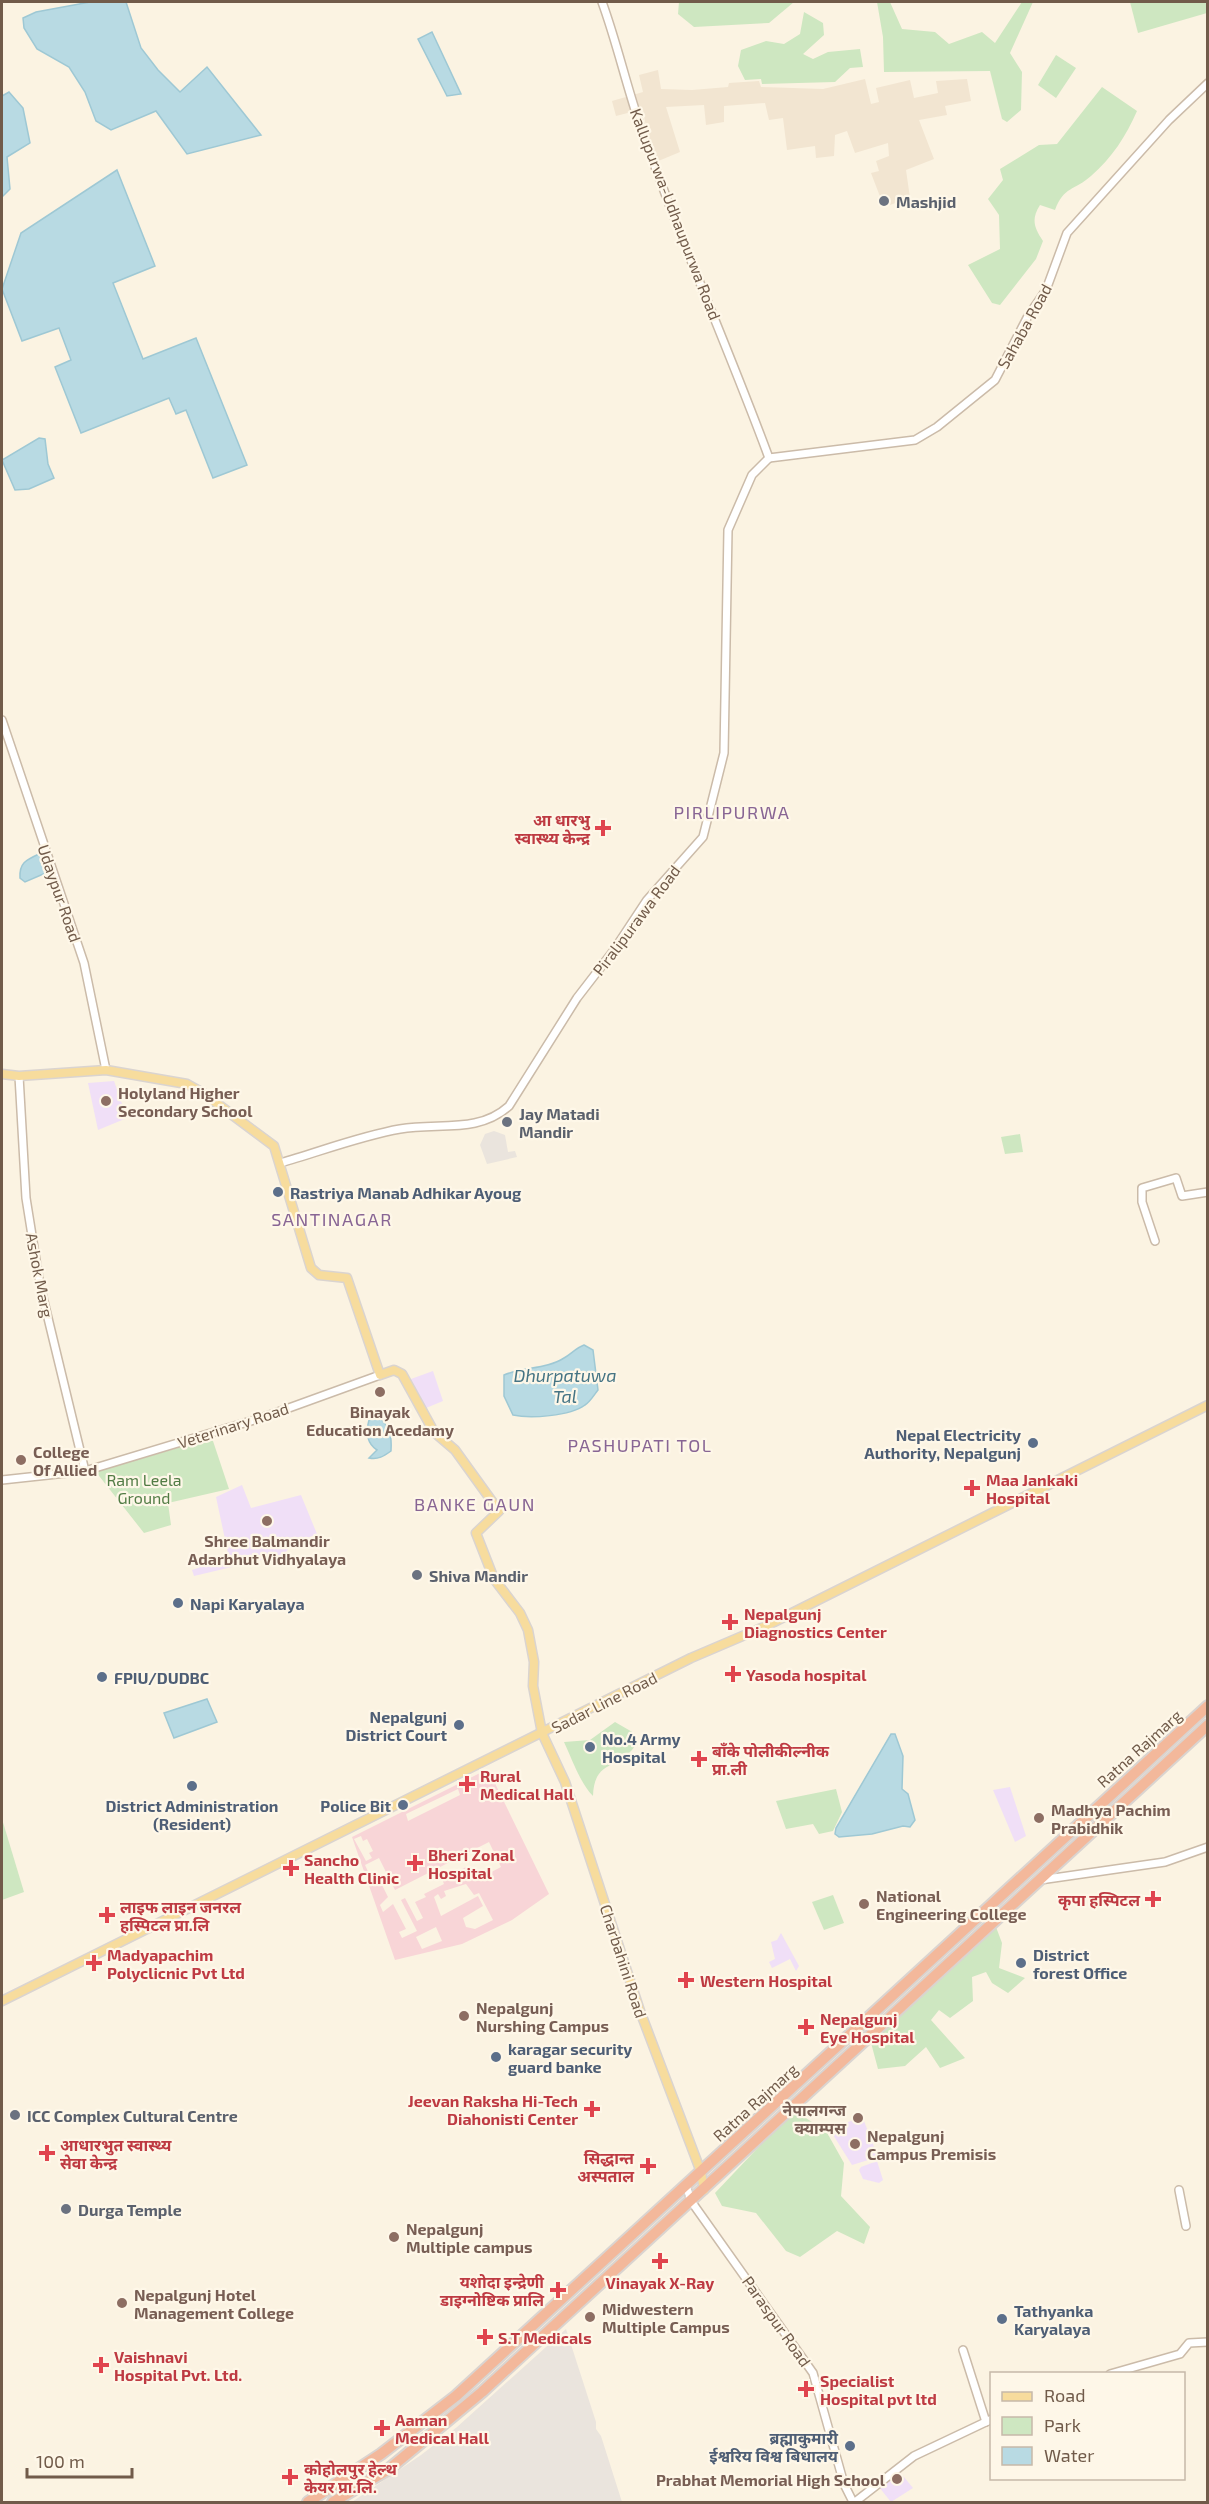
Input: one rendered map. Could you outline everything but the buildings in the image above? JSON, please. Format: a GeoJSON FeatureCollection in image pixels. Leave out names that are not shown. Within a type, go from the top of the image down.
{"type":"FeatureCollection","features":[{"type":"Feature","properties":{"kind":"highway","name":"Ratna Rajmarg"},"geometry":{"type":"LineString","coordinates":[[308,2502],[381,2454],[456,2396],[1208,1706]]}},
{"type":"Feature","properties":{"kind":"highway","name":"Ratna Rajmarg"},"geometry":{"type":"LineString","coordinates":[[333,2502],[389,2469],[452,2418],[704,2190],[833,2068],[1208,1725]]}},
{"type":"Feature","properties":{"kind":"main road"},"geometry":{"type":"LineString","coordinates":[[2,1074],[19,1076],[106,1070],[187,1084],[203,1093],[274,1146],[310,1268],[319,1275],[347,1278],[380,1375]]}},
{"type":"Feature","properties":{"kind":"main road","name":"Charbahini Road"},"geometry":{"type":"LineString","coordinates":[[380,1375],[394,1370],[402,1374],[434,1432],[455,1450],[499,1511],[476,1533],[494,1579],[520,1613],[528,1630],[534,1662],[533,1686],[542,1733],[565,1782],[640,2011],[701,2172],[704,2190]]}},
{"type":"Feature","properties":{"kind":"main road","name":"Sadar Line Road"},"geometry":{"type":"LineString","coordinates":[[2,2001],[691,1658],[766,1626],[1208,1405]]}},
{"type":"Feature","properties":{"kind":"street","name":"Kallupurwa-Udhaupurwa Road"},"geometry":{"type":"LineString","coordinates":[[602,2],[638,118],[701,291],[728,347],[769,458]]}},
{"type":"Feature","properties":{"kind":"street","name":"Sahaba Road"},"geometry":{"type":"LineString","coordinates":[[769,458],[915,440],[937,427],[946,417],[985,390],[995,380],[1028,316],[1046,290],[1067,233],[1168,120],[1208,83]]}},
{"type":"Feature","properties":{"kind":"street","name":"Piralipurawa Road"},"geometry":{"type":"LineString","coordinates":[[280,1163],[400,1128],[484,1122],[498,1116],[509,1106],[577,998],[614,950],[647,900],[703,837],[724,753],[728,530],[752,475],[769,458]]}},
{"type":"Feature","properties":{"kind":"street","name":"Udaypur Road"},"geometry":{"type":"LineString","coordinates":[[2,720],[84,963],[106,1070]]}},
{"type":"Feature","properties":{"kind":"street","name":"Ashok Marg"},"geometry":{"type":"LineString","coordinates":[[19,1076],[26,1198],[40,1285],[86,1471]]}},
{"type":"Feature","properties":{"kind":"street"},"geometry":{"type":"LineString","coordinates":[[1155,1241],[1142,1203],[1142,1188],[1164,1179],[1176,1178],[1182,1196],[1208,1192]]}},
{"type":"Feature","properties":{"kind":"street","name":"Veterinary Road"},"geometry":{"type":"LineString","coordinates":[[2,1480],[86,1471],[264,1417],[380,1375]]}},
{"type":"Feature","properties":{"kind":"street"},"geometry":{"type":"LineString","coordinates":[[1040,1880],[1165,1862],[1208,1847]]}},
{"type":"Feature","properties":{"kind":"street","name":"Paraspur Road"},"geometry":{"type":"LineString","coordinates":[[686,2185],[691,2201],[813,2373],[844,2484],[854,2502]]}},
{"type":"Feature","properties":{"kind":"street"},"geometry":{"type":"LineString","coordinates":[[1179,2190],[1186,2226]]}},
{"type":"Feature","properties":{"kind":"street"},"geometry":{"type":"LineString","coordinates":[[1114,2372],[1179,2354],[1189,2343],[1208,2342]]}},
{"type":"Feature","properties":{"kind":"street"},"geometry":{"type":"LineString","coordinates":[[854,2502],[914,2456],[989,2421],[963,2350]]}},
{"type":"Feature","properties":{"kind":"shaded area"},"geometry":{"type":"Polygon","coordinates":[[[658,70],[661,89],[692,90],[728,87],[729,83],[759,81],[761,87],[823,89],[865,79],[871,104],[879,102],[876,88],[910,80],[914,98],[938,93],[936,81],[967,79],[971,101],[945,106],[947,115],[919,120],[934,159],[906,170],[910,198],[884,207],[871,173],[879,171],[876,161],[889,156],[888,143],[855,153],[847,131],[835,135],[834,156],[816,158],[815,146],[787,150],[783,118],[769,120],[765,103],[724,106],[724,122],[706,125],[704,105],[666,107],[680,152],[656,162],[641,129],[646,128],[643,109],[616,116],[612,101],[643,92],[639,75],[658,70]]]}},
{"type":"Feature","properties":{"kind":"shaded area","name":"Holyland Higher Secondary School"},"geometry":{"type":"Polygon","coordinates":[[[114,1081],[127,1118],[98,1130],[88,1083],[114,1081]]]}},
{"type":"Feature","properties":{"kind":"shaded area"},"geometry":{"type":"Polygon","coordinates":[[[494,1131],[505,1135],[508,1152],[515,1151],[517,1157],[487,1164],[480,1145],[485,1134],[494,1131]]]}},
{"type":"Feature","properties":{"kind":"shaded area"},"geometry":{"type":"Polygon","coordinates":[[[433,1371],[443,1401],[426,1408],[411,1379],[433,1371]]]}},
{"type":"Feature","properties":{"kind":"shaded area","name":"Shree Balmandir Adarbhut Vidhyalaya"},"geometry":{"type":"Polygon","coordinates":[[[242,1485],[251,1508],[301,1495],[317,1534],[293,1544],[283,1555],[194,1576],[192,1570],[229,1558],[216,1497],[242,1485]]]}},
{"type":"Feature","properties":{"kind":"shaded area","name":"Bheri Zonal Hospital"},"geometry":{"type":"Polygon","coordinates":[[[488,1769],[549,1894],[512,1920],[462,1944],[395,1960],[352,1837],[488,1769]],[[458,1789],[406,1814],[408,1821],[460,1795],[458,1789]],[[361,1836],[354,1839],[366,1861],[372,1858],[369,1853],[373,1851],[367,1839],[363,1841],[361,1836]],[[489,1842],[395,1890],[379,1858],[365,1865],[372,1880],[378,1877],[388,1897],[380,1905],[383,1912],[393,1904],[406,1929],[399,1932],[402,1938],[417,1931],[401,1900],[405,1898],[417,1921],[423,1918],[415,1902],[426,1897],[424,1894],[444,1884],[442,1879],[466,1867],[470,1868],[476,1880],[501,1867],[489,1842]],[[466,1884],[444,1891],[446,1896],[441,1899],[438,1894],[434,1897],[441,1916],[478,1896],[483,1906],[463,1918],[466,1927],[475,1929],[493,1920],[479,1893],[474,1895],[466,1884]],[[436,1927],[416,1937],[422,1949],[442,1941],[436,1927]]]}},
{"type":"Feature","properties":{"kind":"shaded area"},"geometry":{"type":"Polygon","coordinates":[[[1010,1787],[1026,1836],[1015,1842],[993,1790],[1010,1787]]]}},
{"type":"Feature","properties":{"kind":"shaded area"},"geometry":{"type":"Polygon","coordinates":[[[781,1933],[799,1966],[796,1971],[790,1959],[772,1968],[769,1962],[775,1959],[771,1942],[777,1940],[781,1933]]]}},
{"type":"Feature","properties":{"kind":"shaded area","name":"Nepalgunj Campus Premisis"},"geometry":{"type":"Polygon","coordinates":[[[862,2116],[878,2157],[852,2165],[830,2130],[862,2116]]]}},
{"type":"Feature","properties":{"kind":"shaded area"},"geometry":{"type":"Polygon","coordinates":[[[877,2161],[883,2180],[879,2183],[863,2179],[859,2170],[861,2167],[877,2161]]]}},
{"type":"Feature","properties":{"kind":"shaded area"},"geometry":{"type":"Polygon","coordinates":[[[566,2329],[596,2422],[596,2429],[601,2436],[622,2502],[352,2502],[421,2455],[457,2427],[566,2329]]]}},
{"type":"Feature","properties":{"kind":"shaded area","name":"Prabhat Memorial High School"},"geometry":{"type":"Polygon","coordinates":[[[899,2471],[913,2488],[891,2502],[879,2487],[899,2471]]]}},
{"type":"Feature","properties":{"kind":"green space"},"geometry":{"type":"Polygon","coordinates":[[[679,2],[794,2],[769,23],[694,27],[678,14],[679,2]]]}},
{"type":"Feature","properties":{"kind":"green space"},"geometry":{"type":"Polygon","coordinates":[[[877,2],[890,2],[902,29],[935,32],[949,44],[982,32],[995,43],[1022,2],[1033,2],[1010,53],[1022,72],[1021,110],[1007,122],[1002,119],[990,71],[884,72],[883,37],[877,2]]]}},
{"type":"Feature","properties":{"kind":"green space"},"geometry":{"type":"Polygon","coordinates":[[[1130,2],[1207,2],[1207,13],[1138,33],[1130,2]]]}},
{"type":"Feature","properties":{"kind":"green space"},"geometry":{"type":"Polygon","coordinates":[[[804,12],[823,23],[824,35],[803,54],[813,59],[828,52],[860,49],[863,67],[850,68],[835,82],[762,84],[761,79],[745,80],[738,66],[741,50],[766,41],[784,44],[800,34],[804,12]]]}},
{"type":"Feature","properties":{"kind":"green space"},"geometry":{"type":"Polygon","coordinates":[[[1056,55],[1076,68],[1056,98],[1038,85],[1056,55]]]}},
{"type":"Feature","properties":{"kind":"green space"},"geometry":{"type":"Polygon","coordinates":[[[1102,87],[1137,111],[1133,120],[1106,162],[1085,181],[1066,193],[1058,202],[1055,210],[1040,205],[1035,215],[1035,223],[1037,232],[1043,241],[1036,259],[1000,305],[992,303],[968,265],[1000,249],[999,215],[988,199],[1003,180],[1000,169],[1039,145],[1057,144],[1102,87]]]}},
{"type":"Feature","properties":{"kind":"green space"},"geometry":{"type":"Polygon","coordinates":[[[1020,1134],[1023,1152],[1005,1154],[1001,1137],[1020,1134]]]}},
{"type":"Feature","properties":{"kind":"green space","name":"Ram Leela Ground"},"geometry":{"type":"Polygon","coordinates":[[[212,1438],[229,1489],[168,1503],[171,1525],[144,1533],[96,1472],[212,1438]]]}},
{"type":"Feature","properties":{"kind":"green space"},"geometry":{"type":"Polygon","coordinates":[[[615,1722],[634,1733],[637,1743],[623,1758],[603,1770],[598,1776],[594,1784],[593,1796],[580,1778],[564,1742],[590,1740],[615,1722]]]}},
{"type":"Feature","properties":{"kind":"green space"},"geometry":{"type":"Polygon","coordinates":[[[836,1789],[842,1812],[833,1831],[819,1834],[813,1824],[786,1829],[776,1801],[836,1789]]]}},
{"type":"Feature","properties":{"kind":"green space"},"geometry":{"type":"Polygon","coordinates":[[[2,1819],[24,1892],[2,1900],[2,1819]]]}},
{"type":"Feature","properties":{"kind":"green space"},"geometry":{"type":"Polygon","coordinates":[[[833,1895],[844,1923],[824,1930],[812,1902],[833,1895]]]}},
{"type":"Feature","properties":{"kind":"green space"},"geometry":{"type":"Polygon","coordinates":[[[996,1927],[1002,1943],[999,1968],[1025,1978],[1008,1993],[992,1983],[986,1972],[972,1977],[973,2001],[950,2018],[939,2010],[931,2020],[965,2058],[940,2068],[926,2047],[905,2066],[878,2069],[870,2039],[996,1927]]]}},
{"type":"Feature","properties":{"kind":"green space"},"geometry":{"type":"Polygon","coordinates":[[[798,2113],[812,2122],[821,2122],[844,2163],[841,2196],[870,2227],[864,2244],[837,2231],[800,2257],[786,2251],[756,2213],[722,2206],[715,2193],[788,2116],[798,2113]]]}},
{"type":"Feature","properties":{"kind":"water"},"geometry":{"type":"Polygon","coordinates":[[[90,2],[126,2],[141,48],[158,70],[180,92],[207,67],[261,135],[187,154],[156,111],[111,130],[96,121],[85,92],[69,67],[37,49],[24,28],[23,18],[36,12],[90,2]]]}},
{"type":"Feature","properties":{"kind":"water"},"geometry":{"type":"Polygon","coordinates":[[[432,32],[461,94],[447,96],[418,39],[432,32]]]}},
{"type":"Feature","properties":{"kind":"water"},"geometry":{"type":"Polygon","coordinates":[[[9,92],[23,108],[30,143],[7,157],[10,189],[2,197],[2,96],[9,92]]]}},
{"type":"Feature","properties":{"kind":"water"},"geometry":{"type":"Polygon","coordinates":[[[117,170],[155,266],[113,283],[143,359],[196,338],[247,465],[213,478],[186,410],[176,414],[169,398],[81,433],[55,367],[71,360],[59,328],[22,341],[2,289],[21,233],[117,170]]]}},
{"type":"Feature","properties":{"kind":"water"},"geometry":{"type":"Polygon","coordinates":[[[39,438],[45,439],[48,464],[54,478],[29,489],[15,490],[2,460],[39,438]]]}},
{"type":"Feature","properties":{"kind":"water"},"geometry":{"type":"Polygon","coordinates":[[[39,854],[42,855],[48,872],[25,882],[20,878],[22,865],[39,854]]]}},
{"type":"Feature","properties":{"kind":"water","name":"Dhurpatuwa Tal"},"geometry":{"type":"Polygon","coordinates":[[[584,1345],[593,1350],[598,1390],[589,1402],[578,1409],[560,1414],[513,1415],[504,1396],[504,1375],[557,1362],[584,1345]]]}},
{"type":"Feature","properties":{"kind":"water"},"geometry":{"type":"Polygon","coordinates":[[[378,1417],[389,1432],[391,1451],[378,1458],[369,1458],[377,1450],[369,1440],[368,1424],[369,1420],[378,1417]]]}},
{"type":"Feature","properties":{"kind":"water"},"geometry":{"type":"Polygon","coordinates":[[[207,1699],[217,1722],[174,1738],[164,1713],[207,1699]]]}},
{"type":"Feature","properties":{"kind":"water"},"geometry":{"type":"Polygon","coordinates":[[[891,1734],[895,1734],[903,1756],[902,1789],[908,1794],[915,1820],[910,1827],[903,1826],[872,1834],[839,1837],[835,1834],[836,1828],[891,1734]]]}},
{"type":"Feature","properties":{"kind":"place","name":"Mashjid"},"geometry":{"type":"Point","coordinates":[884,201]}},
{"type":"Feature","properties":{"kind":"place","name":"आ धारभु स्वास्थ्य केन्द्र"},"geometry":{"type":"Point","coordinates":[603,828]}},
{"type":"Feature","properties":{"kind":"place","name":"Holyland Higher Secondary School"},"geometry":{"type":"Point","coordinates":[106,1101]}},
{"type":"Feature","properties":{"kind":"place","name":"Jay Matadi Mandir"},"geometry":{"type":"Point","coordinates":[507,1122]}},
{"type":"Feature","properties":{"kind":"place","name":"Rastriya Manab Adhikar Ayoug"},"geometry":{"type":"Point","coordinates":[278,1192]}},
{"type":"Feature","properties":{"kind":"place","name":"Binayak Education Acedamy"},"geometry":{"type":"Point","coordinates":[380,1392]}},
{"type":"Feature","properties":{"kind":"place","name":"Nepal Electricity Authority, Nepalgunj"},"geometry":{"type":"Point","coordinates":[1033,1443]}},
{"type":"Feature","properties":{"kind":"place","name":"College Of Allied"},"geometry":{"type":"Point","coordinates":[21,1460]}},
{"type":"Feature","properties":{"kind":"place","name":"Maa Jankaki Hospital"},"geometry":{"type":"Point","coordinates":[972,1488]}},
{"type":"Feature","properties":{"kind":"place","name":"Shree Balmandir Adarbhut Vidhyalaya"},"geometry":{"type":"Point","coordinates":[267,1521]}},
{"type":"Feature","properties":{"kind":"place","name":"Shiva Mandir"},"geometry":{"type":"Point","coordinates":[417,1575]}},
{"type":"Feature","properties":{"kind":"place","name":"Napi Karyalaya"},"geometry":{"type":"Point","coordinates":[178,1603]}},
{"type":"Feature","properties":{"kind":"place","name":"Nepalgunj Diagnostics Center"},"geometry":{"type":"Point","coordinates":[730,1622]}},
{"type":"Feature","properties":{"kind":"place","name":"Yasoda hospital"},"geometry":{"type":"Point","coordinates":[733,1674]}},
{"type":"Feature","properties":{"kind":"place","name":"FPIU/DUDBC"},"geometry":{"type":"Point","coordinates":[102,1677]}},
{"type":"Feature","properties":{"kind":"place","name":"Nepalgunj District Court"},"geometry":{"type":"Point","coordinates":[459,1725]}},
{"type":"Feature","properties":{"kind":"place","name":"No.4 Army Hospital"},"geometry":{"type":"Point","coordinates":[590,1747]}},
{"type":"Feature","properties":{"kind":"place","name":"बाँके पोलीकील्नीक प्रा.ली"},"geometry":{"type":"Point","coordinates":[699,1759]}},
{"type":"Feature","properties":{"kind":"place","name":"Rural Medical Hall"},"geometry":{"type":"Point","coordinates":[467,1784]}},
{"type":"Feature","properties":{"kind":"place","name":"District Administration (Resident)"},"geometry":{"type":"Point","coordinates":[192,1786]}},
{"type":"Feature","properties":{"kind":"place","name":"Police Bit"},"geometry":{"type":"Point","coordinates":[403,1805]}},
{"type":"Feature","properties":{"kind":"place","name":"Madhya Pachim Prabidhik"},"geometry":{"type":"Point","coordinates":[1039,1818]}},
{"type":"Feature","properties":{"kind":"place","name":"Bheri Zonal Hospital"},"geometry":{"type":"Point","coordinates":[415,1863]}},
{"type":"Feature","properties":{"kind":"place","name":"Sancho Health Clinic"},"geometry":{"type":"Point","coordinates":[291,1868]}},
{"type":"Feature","properties":{"kind":"place","name":"कृपा हस्पिटल"},"geometry":{"type":"Point","coordinates":[1153,1899]}},
{"type":"Feature","properties":{"kind":"place","name":"National Engineering College"},"geometry":{"type":"Point","coordinates":[864,1904]}},
{"type":"Feature","properties":{"kind":"place","name":"लाइफ लाइन जनरल हस्पिटल प्रा.लि"},"geometry":{"type":"Point","coordinates":[107,1915]}},
{"type":"Feature","properties":{"kind":"place","name":"Madyapachim Polyclicnic Pvt Ltd"},"geometry":{"type":"Point","coordinates":[94,1963]}},
{"type":"Feature","properties":{"kind":"place","name":"District forest Office"},"geometry":{"type":"Point","coordinates":[1021,1963]}},
{"type":"Feature","properties":{"kind":"place","name":"Western Hospital"},"geometry":{"type":"Point","coordinates":[686,1980]}},
{"type":"Feature","properties":{"kind":"place","name":"Nepalgunj Nurshing Campus"},"geometry":{"type":"Point","coordinates":[464,2016]}},
{"type":"Feature","properties":{"kind":"place","name":"Nepalgunj Eye Hospital"},"geometry":{"type":"Point","coordinates":[806,2027]}},
{"type":"Feature","properties":{"kind":"place","name":"karagar security guard banke"},"geometry":{"type":"Point","coordinates":[496,2057]}},
{"type":"Feature","properties":{"kind":"place","name":"Jeevan Raksha Hi-Tech Diahonisti Center"},"geometry":{"type":"Point","coordinates":[592,2109]}},
{"type":"Feature","properties":{"kind":"place","name":"ICC Complex Cultural Centre"},"geometry":{"type":"Point","coordinates":[15,2115]}},
{"type":"Feature","properties":{"kind":"place","name":"नेपालगन्ज क्याम्पस"},"geometry":{"type":"Point","coordinates":[858,2118]}},
{"type":"Feature","properties":{"kind":"place","name":"Nepalgunj Campus Premisis"},"geometry":{"type":"Point","coordinates":[855,2144]}},
{"type":"Feature","properties":{"kind":"place","name":"आधारभुत स्वास्थ्य सेवा केन्द्र"},"geometry":{"type":"Point","coordinates":[47,2153]}},
{"type":"Feature","properties":{"kind":"place","name":"सिद्धान्त अस्पताल"},"geometry":{"type":"Point","coordinates":[648,2166]}},
{"type":"Feature","properties":{"kind":"place","name":"Durga Temple"},"geometry":{"type":"Point","coordinates":[66,2209]}},
{"type":"Feature","properties":{"kind":"place","name":"Nepalgunj Multiple campus"},"geometry":{"type":"Point","coordinates":[394,2237]}},
{"type":"Feature","properties":{"kind":"place","name":"Vinayak X-Ray"},"geometry":{"type":"Point","coordinates":[660,2261]}},
{"type":"Feature","properties":{"kind":"place","name":"यशोदा इन्द्रेणी डाइग्नोष्टिक प्रालि"},"geometry":{"type":"Point","coordinates":[558,2290]}},
{"type":"Feature","properties":{"kind":"place","name":"Nepalgunj Hotel Management College"},"geometry":{"type":"Point","coordinates":[122,2303]}},
{"type":"Feature","properties":{"kind":"place","name":"Midwestern Multiple Campus"},"geometry":{"type":"Point","coordinates":[590,2317]}},
{"type":"Feature","properties":{"kind":"place","name":"Tathyanka Karyalaya"},"geometry":{"type":"Point","coordinates":[1002,2319]}},
{"type":"Feature","properties":{"kind":"place","name":"S.T Medicals"},"geometry":{"type":"Point","coordinates":[485,2337]}},
{"type":"Feature","properties":{"kind":"place","name":"Vaishnavi Hospital Pvt. Ltd."},"geometry":{"type":"Point","coordinates":[101,2365]}},
{"type":"Feature","properties":{"kind":"place","name":"Specialist Hospital pvt ltd"},"geometry":{"type":"Point","coordinates":[806,2389]}},
{"type":"Feature","properties":{"kind":"place","name":"Aaman Medical Hall"},"geometry":{"type":"Point","coordinates":[382,2428]}},
{"type":"Feature","properties":{"kind":"place","name":"ब्रह्माकुमारी ईश्वरिय विश्व बिधालय"},"geometry":{"type":"Point","coordinates":[850,2446]}},
{"type":"Feature","properties":{"kind":"place","name":"काेहाेलपुर हेल्थ केयर प्रा.लि."},"geometry":{"type":"Point","coordinates":[290,2477]}},
{"type":"Feature","properties":{"kind":"place","name":"Prabhat Memorial High School"},"geometry":{"type":"Point","coordinates":[897,2479]}},
{"type":"Feature","properties":{"kind":"district","name":"PIRLIPURWA"},"geometry":{"type":"Point","coordinates":[732,812]}},
{"type":"Feature","properties":{"kind":"district","name":"SANTINAGAR"},"geometry":{"type":"Point","coordinates":[332,1219]}},
{"type":"Feature","properties":{"kind":"district","name":"PASHUPATI TOL"},"geometry":{"type":"Point","coordinates":[640,1445]}},
{"type":"Feature","properties":{"kind":"district","name":"BANKE GAUN"},"geometry":{"type":"Point","coordinates":[475,1504]}}]}
